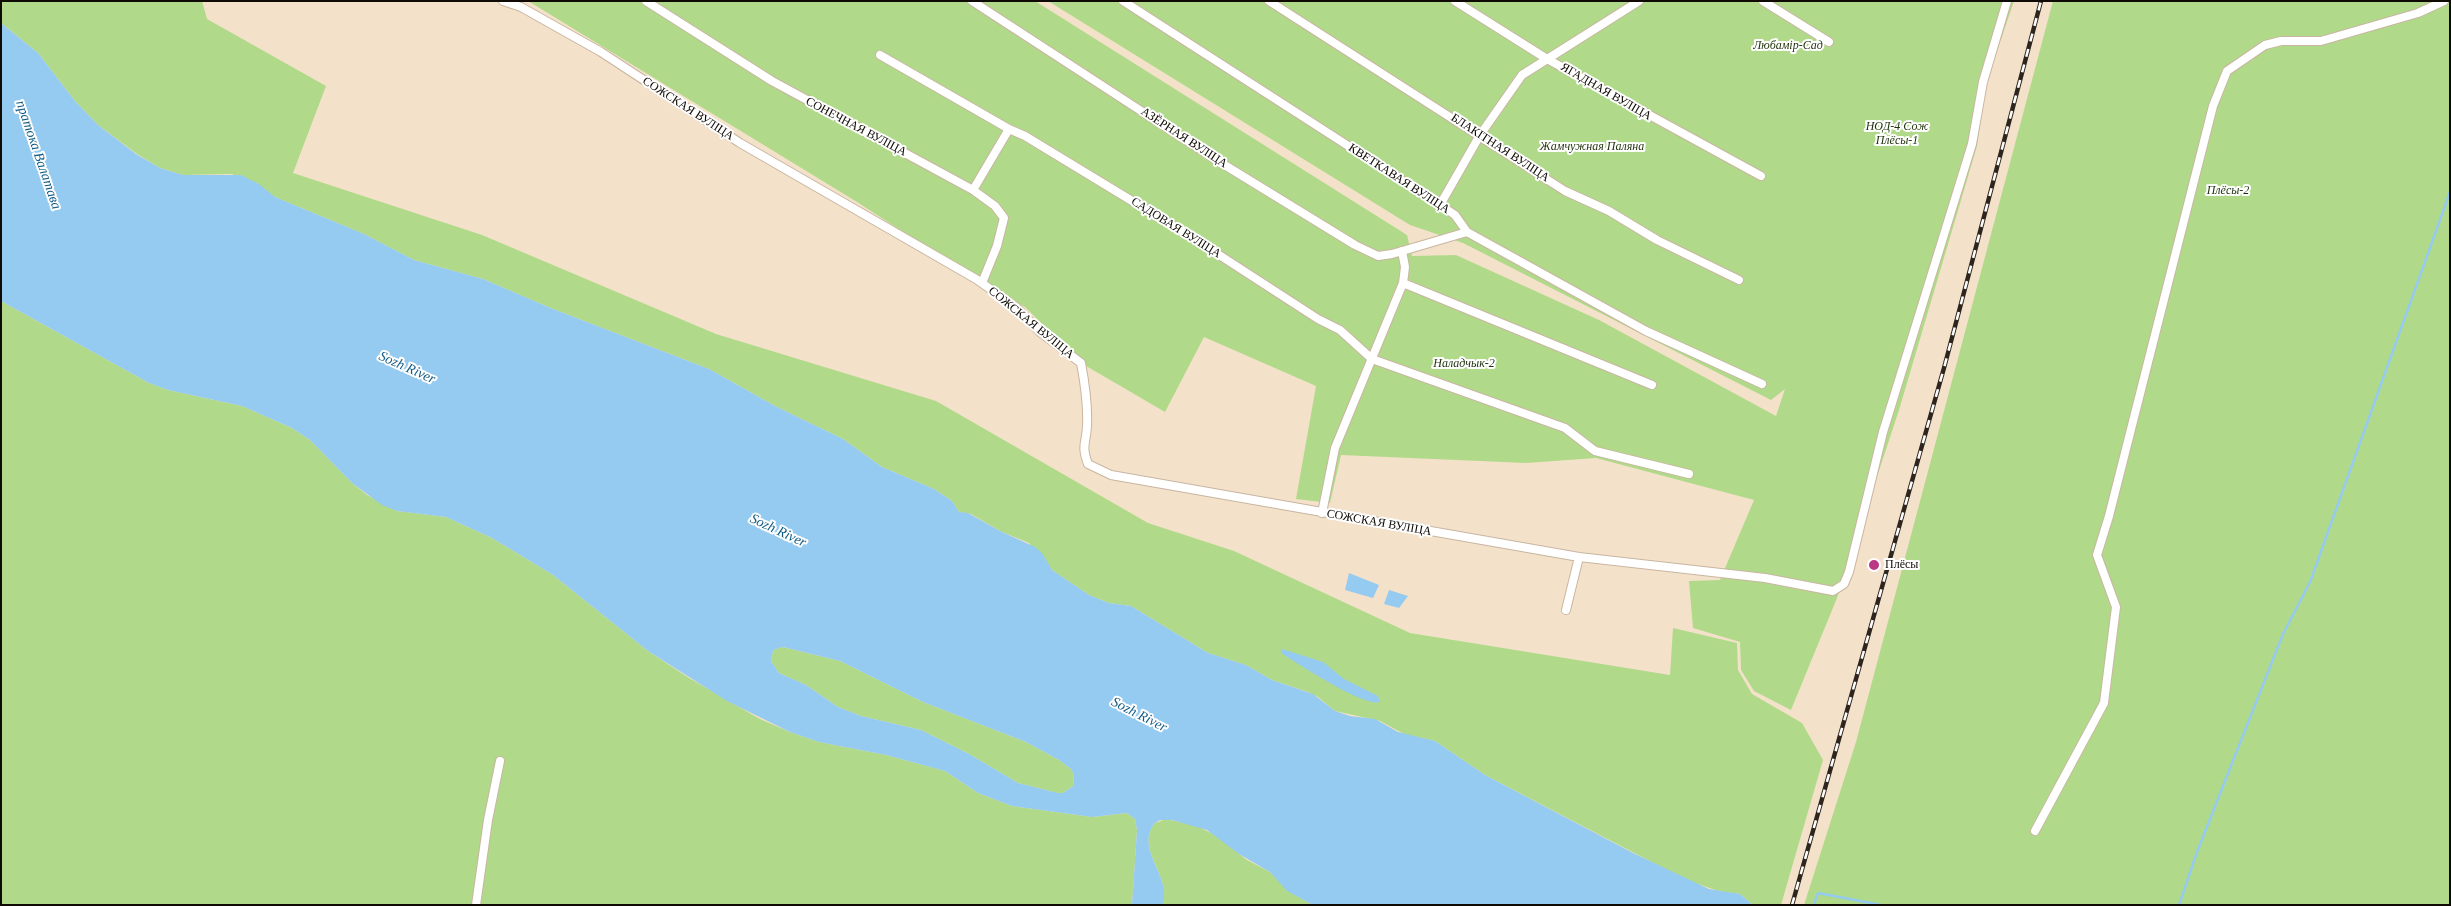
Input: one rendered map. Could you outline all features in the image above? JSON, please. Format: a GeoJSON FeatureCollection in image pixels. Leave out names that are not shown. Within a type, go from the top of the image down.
{"type":"FeatureCollection","features":[{"type":"Feature","properties":{"kind":"street","name":"СОЖСКАЯ ВУЛІЦА"},"geometry":{"type":"LineString","coordinates":[[503,1],[521,7],[600,52],[740,143],[982,283],[1016,307],[1040,332],[1081,363],[1086,389],[1086,428],[1082,448],[1088,464],[1111,475],[1142,482],[1579,557],[1765,578],[1833,590],[1844,584],[1883,432],[1972,144],[1982,82],[2007,1]]}},
{"type":"Feature","properties":{"kind":"street","name":"СОНЕЧНАЯ ВУЛІЦА"},"geometry":{"type":"LineString","coordinates":[[646,1],[772,81],[973,190],[995,206],[1004,218],[995,254],[982,283]]}},
{"type":"Feature","properties":{"kind":"street","name":"АЗЁРНАЯ ВУЛІЦА"},"geometry":{"type":"LineString","coordinates":[[972,1],[1218,161],[1355,245],[1378,256],[1467,232]]}},
{"type":"Feature","properties":{"kind":"street","name":"КВЕТКАВАЯ ВУЛІЦА"},"geometry":{"type":"LineString","coordinates":[[1123,1],[1455,215],[1467,232],[1646,331],[1762,384]]}},
{"type":"Feature","properties":{"kind":"street","name":"БЛАКІТНАЯ ВУЛІЦА"},"geometry":{"type":"LineString","coordinates":[[1269,1],[1565,191],[1609,211],[1656,240],[1739,280]]}},
{"type":"Feature","properties":{"kind":"street","name":"ЯГАДНАЯ ВУЛІЦА"},"geometry":{"type":"LineString","coordinates":[[1455,1],[1547,59],[1760,176]]}},
{"type":"Feature","properties":{"kind":"street"},"geometry":{"type":"LineString","coordinates":[[1440,205],[1480,136],[1522,75],[1639,1]]}},
{"type":"Feature","properties":{"kind":"street"},"geometry":{"type":"LineString","coordinates":[[1763,1],[1829,42]]}},
{"type":"Feature","properties":{"kind":"street"},"geometry":{"type":"LineString","coordinates":[[2036,831],[2104,703],[2116,607],[2097,555],[2109,516],[2211,116],[2227,72],[2265,45],[2281,41],[2321,41],[2418,13],[2444,1]]}},
{"type":"Feature","properties":{"kind":"street","name":"САДОВАЯ ВУЛІЦА"},"geometry":{"type":"LineString","coordinates":[[880,55],[1009,129],[1025,136],[1110,187],[1318,319],[1340,330],[1372,358]]}},
{"type":"Feature","properties":{"kind":"street"},"geometry":{"type":"LineString","coordinates":[[973,190],[1009,129]]}},
{"type":"Feature","properties":{"kind":"street"},"geometry":{"type":"LineString","coordinates":[[1322,513],[1335,448],[1403,283],[1405,267],[1402,251]]}},
{"type":"Feature","properties":{"kind":"street"},"geometry":{"type":"LineString","coordinates":[[1403,283],[1652,385]]}},
{"type":"Feature","properties":{"kind":"street"},"geometry":{"type":"LineString","coordinates":[[1372,358],[1565,428],[1595,451],[1688,474]]}},
{"type":"Feature","properties":{"kind":"street"},"geometry":{"type":"LineString","coordinates":[[1566,610],[1579,557]]}},
{"type":"Feature","properties":{"kind":"street"},"geometry":{"type":"LineString","coordinates":[[476,905],[488,820],[500,761]]}},
{"type":"Feature","properties":{"kind":"green space"},"geometry":{"type":"Polygon","coordinates":[[[1,1],[202,1],[207,19],[326,86],[293,173],[482,235],[716,334],[936,401],[1148,523],[1234,551],[1410,633],[1670,675],[1673,628],[1737,643],[1738,670],[1752,694],[1802,723],[1823,760],[1781,905],[1753,905],[1740,894],[1718,891],[1684,879],[1485,775],[1435,741],[1404,734],[1380,721],[1335,711],[1318,697],[1308,692],[1272,680],[1246,665],[1208,653],[1131,606],[1109,603],[1089,595],[1052,570],[1029,543],[1000,531],[971,514],[959,512],[952,501],[934,489],[882,467],[843,439],[775,406],[709,369],[553,309],[483,279],[414,260],[364,234],[275,197],[232,174],[183,175],[160,168],[137,154],[98,125],[75,101],[38,53],[1,23],[1,1]]]}},
{"type":"Feature","properties":{"kind":"green space"},"geometry":{"type":"Polygon","coordinates":[[[528,1],[1035,1],[1407,235],[1412,256],[1456,255],[1599,320],[1776,416],[1785,389],[1771,400],[1463,243],[1410,225],[1048,1],[2014,1],[1986,84],[1977,146],[1899,410],[1837,598],[1791,710],[1754,691],[1741,670],[1740,642],[1693,628],[1689,581],[1720,580],[1754,500],[1596,458],[1526,463],[1341,455],[1330,503],[1296,499],[1316,386],[1204,337],[1165,412],[1081,363],[1025,307],[982,283],[857,202],[528,1]]]}},
{"type":"Feature","properties":{"kind":"green space","name":"Плёсы-2"},"geometry":{"type":"Polygon","coordinates":[[[2053,1],[2450,1],[2450,905],[1804,905],[1856,742],[2053,1]]]}},
{"type":"Feature","properties":{"kind":"green space"},"geometry":{"type":"Polygon","coordinates":[[[1,301],[149,383],[168,390],[242,406],[292,428],[310,440],[352,483],[367,495],[397,511],[446,517],[492,538],[553,575],[648,651],[689,678],[760,719],[819,742],[886,755],[945,771],[978,793],[1012,806],[1092,817],[1127,813],[1135,819],[1137,830],[1132,905],[1,905],[1,301]]]}},
{"type":"Feature","properties":{"kind":"green space"},"geometry":{"type":"Polygon","coordinates":[[[783,647],[840,661],[923,702],[1026,742],[1059,760],[1071,769],[1074,775],[1073,786],[1063,793],[1057,793],[1018,783],[969,754],[921,730],[861,716],[838,707],[806,685],[779,673],[771,661],[773,650],[783,647]]]}},
{"type":"Feature","properties":{"kind":"green space"},"geometry":{"type":"Polygon","coordinates":[[[1166,819],[1197,826],[1215,835],[1247,860],[1270,872],[1295,895],[1313,905],[1161,905],[1164,895],[1163,884],[1149,843],[1150,833],[1155,823],[1166,819]]]}},
{"type":"Feature","properties":{"kind":"water"},"geometry":{"type":"Polygon","coordinates":[[[1,23],[38,53],[75,101],[98,125],[136,154],[160,168],[183,175],[241,175],[259,184],[275,197],[364,234],[414,260],[483,279],[553,309],[709,369],[775,406],[843,439],[882,467],[934,489],[952,501],[959,512],[968,513],[1000,531],[1035,547],[1042,553],[1052,570],[1089,595],[1109,603],[1131,606],[1208,653],[1246,665],[1272,680],[1313,694],[1335,711],[1350,716],[1375,719],[1398,732],[1435,741],[1485,775],[1633,853],[1709,889],[1740,894],[1753,905],[1313,905],[1287,891],[1270,872],[1239,854],[1207,830],[1172,820],[1160,820],[1155,823],[1150,833],[1149,842],[1163,883],[1163,903],[1161,905],[1132,905],[1137,830],[1135,819],[1127,813],[1092,817],[1012,806],[978,793],[945,771],[886,755],[819,742],[790,732],[727,701],[648,651],[553,575],[492,538],[446,517],[397,511],[382,505],[352,483],[310,440],[292,428],[242,406],[168,390],[149,383],[1,301],[1,23]],[[783,647],[773,650],[771,661],[779,673],[806,685],[838,707],[861,716],[921,730],[969,754],[1018,783],[1058,793],[1063,793],[1073,786],[1074,775],[1071,769],[1059,760],[1026,742],[923,702],[840,661],[783,647]]]}},
{"type":"Feature","properties":{"kind":"water"},"geometry":{"type":"Polygon","coordinates":[[[1349,573],[1379,585],[1373,598],[1345,590],[1349,573]]]}},
{"type":"Feature","properties":{"kind":"water"},"geometry":{"type":"Polygon","coordinates":[[[1389,590],[1408,596],[1399,608],[1384,604],[1389,590]]]}},
{"type":"Feature","properties":{"kind":"water"},"geometry":{"type":"Polygon","coordinates":[[[1282,649],[1323,662],[1344,679],[1378,696],[1380,702],[1372,702],[1360,698],[1332,684],[1284,655],[1281,652],[1282,649]]]}},
{"type":"Feature","properties":{"kind":"waterway"},"geometry":{"type":"LineString","coordinates":[[2179,905],[2197,852],[2283,634],[2310,582],[2450,192]]}},
{"type":"Feature","properties":{"kind":"waterway"},"geometry":{"type":"LineString","coordinates":[[1814,905],[1818,893],[1881,905]]}},
{"type":"Feature","properties":{"kind":"railway"},"geometry":{"type":"LineString","coordinates":[[1792,905],[1944,368],[2041,1]]}},
{"type":"Feature","properties":{"kind":"place","name":"Плёсы"},"geometry":{"type":"Point","coordinates":[1874,565]}},
{"type":"Feature","properties":{"kind":"park label","name":"Любамір-Сад"},"geometry":{"type":"Point","coordinates":[1788,46]}},
{"type":"Feature","properties":{"kind":"park label","name":"НОД-4 Сож Плёсы-1"},"geometry":{"type":"Point","coordinates":[1897,134]}},
{"type":"Feature","properties":{"kind":"park label","name":"Жамчужная Паляна"},"geometry":{"type":"Point","coordinates":[1592,147]}},
{"type":"Feature","properties":{"kind":"park label","name":"Наладчык-2"},"geometry":{"type":"Point","coordinates":[1464,364]}},
{"type":"Feature","properties":{"kind":"water label","name":"пратока Валатава"},"geometry":{"type":"Point","coordinates":[38,155]}},
{"type":"Feature","properties":{"kind":"water label","name":"Sozh River"},"geometry":{"type":"Point","coordinates":[407,368]}},
{"type":"Feature","properties":{"kind":"water label","name":"Sozh River"},"geometry":{"type":"Point","coordinates":[778,531]}},
{"type":"Feature","properties":{"kind":"water label","name":"Sozh River"},"geometry":{"type":"Point","coordinates":[1139,715]}}]}
